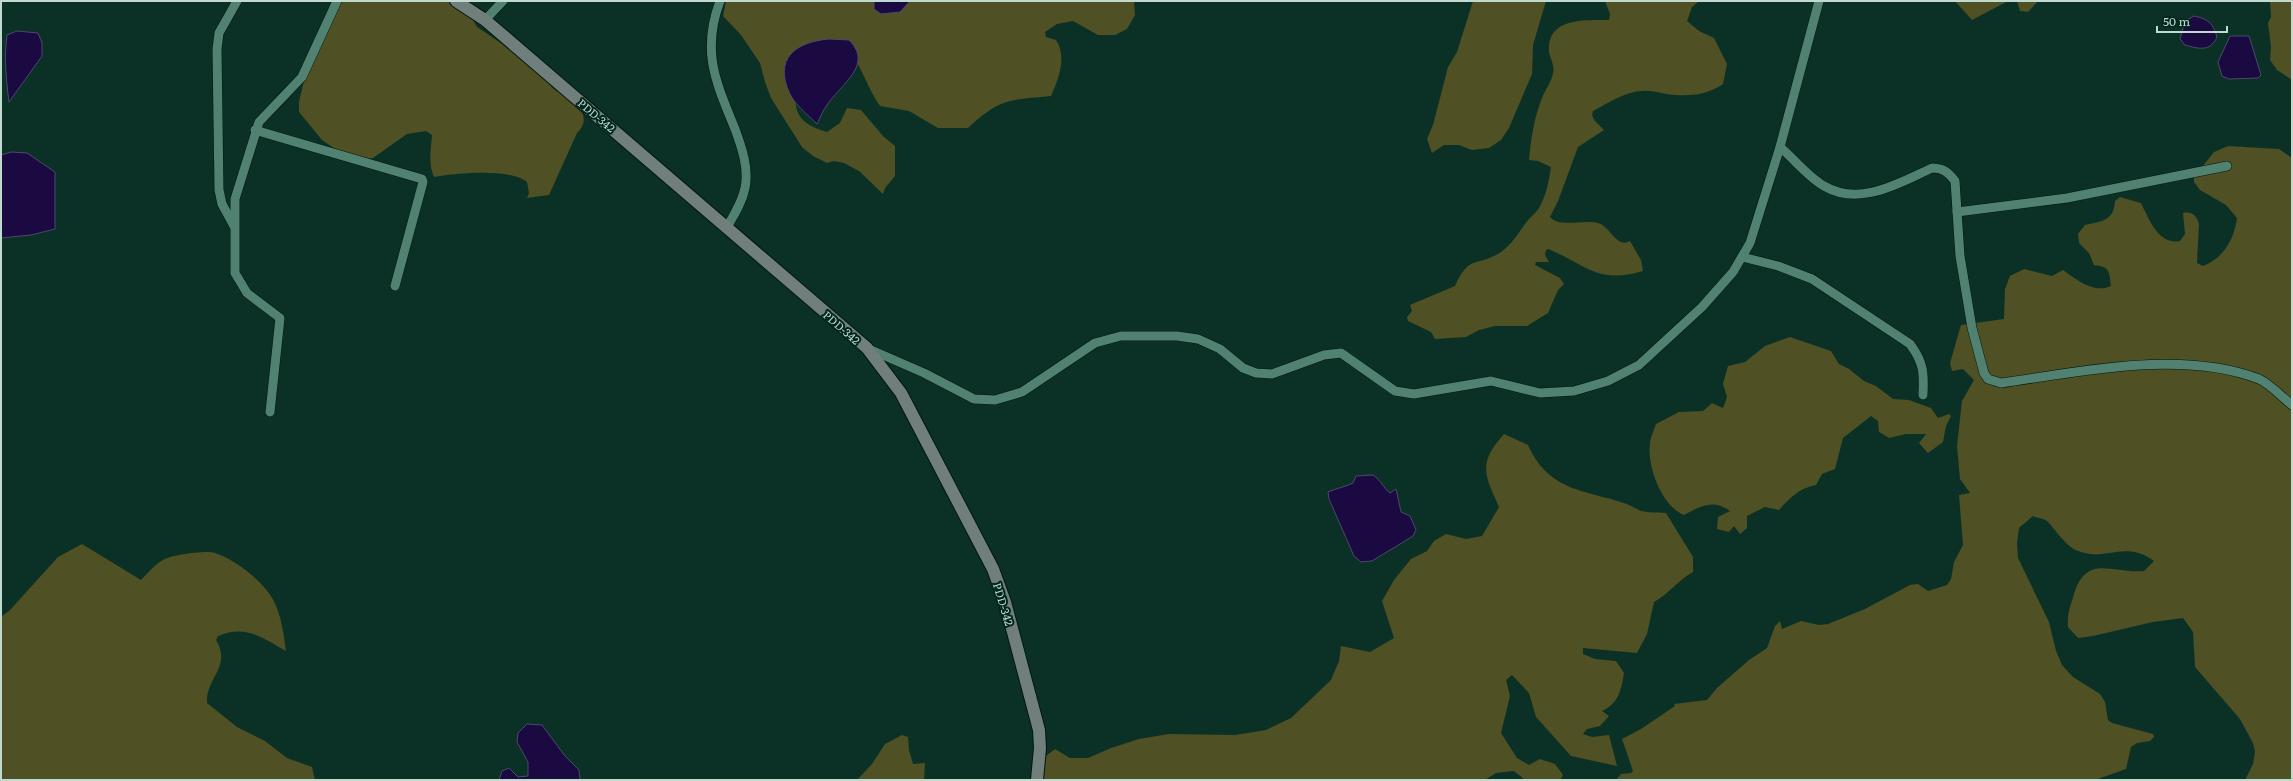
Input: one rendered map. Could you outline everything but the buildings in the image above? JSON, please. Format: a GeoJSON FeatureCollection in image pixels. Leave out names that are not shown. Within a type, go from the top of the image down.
{"type":"FeatureCollection","features":[{"type":"Feature","properties":{"kind":"street"},"geometry":{"type":"LineString","coordinates":[[235,227],[222,204],[219,190],[217,49],[219,33],[237,1]]}},
{"type":"Feature","properties":{"kind":"street"},"geometry":{"type":"LineString","coordinates":[[270,412],[280,318],[247,293],[240,284],[235,273],[235,199],[255,130],[259,122],[272,106],[302,77],[337,1]]}},
{"type":"Feature","properties":{"kind":"street","name":"PDD-342"},"geometry":{"type":"LineString","coordinates":[[456,1],[485,20],[867,348],[902,393],[993,569],[1005,602],[1039,730],[1040,748],[1037,780]]}},
{"type":"Feature","properties":{"kind":"street"},"geometry":{"type":"LineString","coordinates":[[485,20],[503,1]]}},
{"type":"Feature","properties":{"kind":"street"},"geometry":{"type":"LineString","coordinates":[[720,1],[712,22],[710,41],[712,65],[721,94],[743,150],[746,167],[745,188],[738,208],[727,227]]}},
{"type":"Feature","properties":{"kind":"street"},"geometry":{"type":"LineString","coordinates":[[867,348],[924,373],[974,399],[995,400],[1022,392],[1096,343],[1121,336],[1177,336],[1198,339],[1220,349],[1243,368],[1256,373],[1272,374],[1328,354],[1341,353],[1395,391],[1414,394],[1491,381],[1540,393],[1574,391],[1608,381],[1639,365],[1702,307],[1733,272],[1750,243],[1780,147],[1819,1]]}},
{"type":"Feature","properties":{"kind":"street"},"geometry":{"type":"LineString","coordinates":[[255,130],[422,179],[423,182],[395,286]]}},
{"type":"Feature","properties":{"kind":"street"},"geometry":{"type":"LineString","coordinates":[[1780,147],[1823,186],[1840,193],[1860,194],[1881,190],[1932,168],[1941,168],[1949,172],[1955,181],[1960,256],[1972,328],[1984,373],[1988,379],[2001,383],[2118,367],[2207,365],[2260,380],[2292,405]]}},
{"type":"Feature","properties":{"kind":"street"},"geometry":{"type":"LineString","coordinates":[[1957,212],[2067,198],[2227,166]]}},
{"type":"Feature","properties":{"kind":"street"},"geometry":{"type":"LineString","coordinates":[[1742,257],[1778,266],[1812,279],[1910,344],[1920,358],[1924,375],[1923,395]]}},
{"type":"Feature","properties":{"kind":"shaded area"},"geometry":{"type":"Polygon","coordinates":[[[340,1],[462,1],[477,27],[501,43],[514,49],[555,90],[580,105],[584,120],[582,126],[577,133],[549,195],[527,198],[529,193],[527,182],[519,178],[496,173],[468,173],[434,177],[430,162],[432,135],[426,131],[407,134],[373,158],[364,159],[338,151],[322,140],[299,112],[299,102],[306,72],[340,1]]]}},
{"type":"Feature","properties":{"kind":"shaded area"},"geometry":{"type":"Polygon","coordinates":[[[726,1],[1134,1],[1135,15],[1127,29],[1115,35],[1098,35],[1073,21],[1057,24],[1045,32],[1046,37],[1056,40],[1061,53],[1061,68],[1051,96],[1025,98],[1006,102],[989,111],[968,128],[938,128],[909,111],[880,106],[851,53],[797,74],[795,95],[797,111],[801,118],[807,123],[815,128],[827,132],[840,123],[847,108],[861,110],[883,136],[895,146],[895,176],[885,188],[883,194],[859,171],[844,163],[834,161],[827,163],[813,156],[802,147],[771,98],[760,63],[741,35],[723,16],[726,1]]]}},
{"type":"Feature","properties":{"kind":"shaded area"},"geometry":{"type":"Polygon","coordinates":[[[874,1],[910,1],[900,12],[881,14],[874,9],[874,1]]]}},
{"type":"Feature","properties":{"kind":"shaded area"},"geometry":{"type":"Polygon","coordinates":[[[1473,1],[1546,1],[1533,45],[1532,74],[1509,128],[1501,140],[1489,148],[1472,150],[1459,145],[1444,145],[1432,153],[1427,139],[1433,125],[1448,67],[1457,52],[1473,1]]]}},
{"type":"Feature","properties":{"kind":"shaded area"},"geometry":{"type":"Polygon","coordinates":[[[1605,1],[1699,1],[1692,7],[1687,21],[1699,31],[1714,38],[1727,64],[1723,84],[1706,92],[1695,95],[1672,95],[1646,91],[1629,93],[1616,98],[1593,111],[1592,115],[1594,120],[1604,130],[1578,147],[1558,201],[1550,217],[1559,222],[1565,223],[1598,223],[1606,228],[1617,240],[1625,243],[1630,241],[1641,260],[1643,271],[1627,275],[1614,276],[1603,274],[1592,271],[1548,249],[1546,250],[1545,255],[1549,262],[1536,262],[1535,265],[1560,278],[1564,284],[1558,290],[1548,313],[1527,326],[1495,326],[1479,330],[1466,337],[1435,339],[1431,332],[1408,321],[1407,317],[1412,311],[1410,305],[1455,286],[1465,269],[1470,265],[1492,257],[1505,249],[1539,208],[1547,188],[1551,167],[1538,161],[1529,160],[1537,113],[1553,73],[1553,65],[1549,52],[1550,41],[1554,32],[1561,26],[1569,23],[1590,20],[1609,20],[1610,14],[1605,1]]]}},
{"type":"Feature","properties":{"kind":"shaded area"},"geometry":{"type":"Polygon","coordinates":[[[1955,1],[2008,1],[1972,20],[1955,1]]]}},
{"type":"Feature","properties":{"kind":"shaded area"},"geometry":{"type":"Polygon","coordinates":[[[2017,1],[2038,1],[2028,12],[2020,11],[2017,1]]]}},
{"type":"Feature","properties":{"kind":"shaded area"},"geometry":{"type":"Polygon","coordinates":[[[2270,1],[2292,1],[2292,80],[2277,70],[2270,60],[2271,47],[2268,23],[2271,17],[2270,1]]]}},
{"type":"Feature","properties":{"kind":"shaded area"},"geometry":{"type":"Polygon","coordinates":[[[2194,16],[2209,22],[2215,32],[2217,37],[2211,45],[2207,47],[2195,48],[2185,45],[2180,39],[2185,21],[2194,16]]]}},
{"type":"Feature","properties":{"kind":"shaded area"},"geometry":{"type":"Polygon","coordinates":[[[17,31],[38,33],[42,43],[42,56],[9,102],[6,68],[7,35],[17,31]]]}},
{"type":"Feature","properties":{"kind":"shaded area"},"geometry":{"type":"Polygon","coordinates":[[[2230,36],[2249,36],[2261,75],[2258,78],[2229,79],[2222,76],[2218,62],[2230,36]]]}},
{"type":"Feature","properties":{"kind":"shaded area"},"geometry":{"type":"Polygon","coordinates":[[[829,39],[849,40],[856,49],[858,58],[857,66],[847,82],[826,107],[817,124],[798,106],[792,98],[785,81],[784,71],[786,62],[791,54],[798,48],[817,41],[829,39]]]}},
{"type":"Feature","properties":{"kind":"shaded area"},"geometry":{"type":"Polygon","coordinates":[[[2228,146],[2279,149],[2292,158],[2292,780],[2245,780],[2253,764],[2255,752],[2253,743],[2240,719],[2195,667],[2193,632],[2183,618],[2153,622],[2078,638],[2068,627],[2068,614],[2074,594],[2079,581],[2086,574],[2093,569],[2102,568],[2144,571],[2154,561],[2144,555],[2134,552],[2125,551],[2091,554],[2081,552],[2066,543],[2047,521],[2033,516],[2019,528],[2017,543],[2018,558],[2049,622],[2056,651],[2062,665],[2073,677],[2100,694],[2105,702],[2108,720],[2112,723],[2153,734],[2154,737],[2150,741],[2137,743],[2131,747],[2126,769],[2095,780],[1616,780],[1621,774],[1631,773],[1633,771],[1622,739],[1641,729],[1675,706],[1674,704],[1707,700],[1717,688],[1749,660],[1767,648],[1775,626],[1780,621],[1782,629],[1801,621],[1819,625],[1828,624],[1865,609],[1910,585],[1918,584],[1928,591],[1947,585],[1951,579],[1954,562],[1963,545],[1959,495],[1970,493],[1960,479],[1957,446],[1962,401],[1974,380],[1963,369],[1952,371],[1950,363],[1961,325],[2004,319],[2005,289],[2010,276],[2024,269],[2052,276],[2063,270],[2080,282],[2092,287],[2105,288],[2111,286],[2108,271],[2103,267],[2094,265],[2089,253],[2079,243],[2078,234],[2085,225],[2102,221],[2110,216],[2114,208],[2115,201],[2120,197],[2141,203],[2155,230],[2166,239],[2172,241],[2180,241],[2185,234],[2183,213],[2191,213],[2194,215],[2199,224],[2197,263],[2203,266],[2210,263],[2227,247],[2236,226],[2237,218],[2226,205],[2200,190],[2194,182],[2194,177],[2214,152],[2228,146]]]}},
{"type":"Feature","properties":{"kind":"shaded area"},"geometry":{"type":"Polygon","coordinates":[[[11,152],[27,153],[55,172],[55,229],[31,235],[1,238],[1,155],[11,152]]]}},
{"type":"Feature","properties":{"kind":"shaded area"},"geometry":{"type":"Polygon","coordinates":[[[1790,337],[1831,351],[1839,364],[1849,369],[1864,381],[1876,386],[1893,399],[1909,400],[1931,408],[1938,418],[1949,414],[1951,416],[1946,426],[1943,442],[1928,453],[1919,443],[1926,434],[1906,434],[1889,438],[1879,432],[1878,421],[1871,416],[1843,438],[1835,469],[1822,474],[1816,485],[1800,491],[1779,510],[1765,507],[1747,516],[1747,528],[1740,534],[1734,526],[1729,532],[1717,529],[1718,517],[1730,511],[1724,507],[1718,505],[1707,505],[1684,515],[1676,510],[1663,495],[1651,464],[1650,442],[1656,424],[1679,412],[1703,411],[1712,403],[1723,408],[1727,397],[1723,384],[1728,366],[1745,362],[1765,346],[1790,337]]]}},
{"type":"Feature","properties":{"kind":"shaded area"},"geometry":{"type":"Polygon","coordinates":[[[1504,434],[1528,445],[1537,460],[1547,472],[1558,481],[1570,487],[1627,504],[1641,511],[1666,513],[1693,557],[1693,572],[1654,602],[1647,634],[1637,653],[1583,648],[1583,654],[1595,659],[1616,661],[1624,673],[1616,700],[1608,708],[1602,711],[1609,716],[1600,726],[1587,729],[1583,734],[1592,737],[1609,735],[1617,766],[1571,756],[1536,717],[1529,693],[1512,675],[1506,680],[1510,696],[1501,733],[1517,758],[1529,765],[1540,759],[1555,764],[1563,775],[1560,780],[1525,780],[1514,771],[1496,773],[1485,780],[1041,780],[1046,756],[1055,749],[1070,758],[1088,758],[1111,748],[1139,739],[1169,734],[1235,735],[1266,730],[1291,718],[1331,680],[1339,661],[1341,646],[1370,652],[1394,638],[1382,601],[1394,580],[1411,559],[1427,551],[1434,541],[1446,534],[1466,539],[1482,536],[1499,507],[1487,477],[1487,461],[1490,453],[1504,434]]]}},
{"type":"Feature","properties":{"kind":"shaded area"},"geometry":{"type":"Polygon","coordinates":[[[1373,475],[1390,493],[1396,489],[1401,512],[1410,516],[1416,530],[1413,536],[1372,561],[1361,562],[1354,556],[1329,499],[1328,492],[1353,483],[1356,476],[1373,475]]]}},
{"type":"Feature","properties":{"kind":"shaded area"},"geometry":{"type":"Polygon","coordinates":[[[82,544],[141,580],[151,569],[167,558],[211,552],[232,561],[259,581],[272,598],[278,611],[284,634],[286,651],[261,637],[245,632],[237,631],[218,636],[216,640],[220,649],[220,665],[210,686],[207,703],[237,727],[265,741],[287,758],[312,767],[315,780],[1,780],[1,617],[10,610],[58,557],[82,544]]]}},
{"type":"Feature","properties":{"kind":"shaded area"},"geometry":{"type":"Polygon","coordinates":[[[527,724],[542,725],[565,756],[579,770],[580,780],[499,780],[502,771],[509,768],[518,777],[528,776],[528,762],[517,742],[518,733],[527,724]]]}},
{"type":"Feature","properties":{"kind":"shaded area"},"geometry":{"type":"Polygon","coordinates":[[[902,735],[908,737],[909,750],[913,764],[925,763],[924,780],[857,780],[872,764],[885,744],[902,735]]]}}]}
